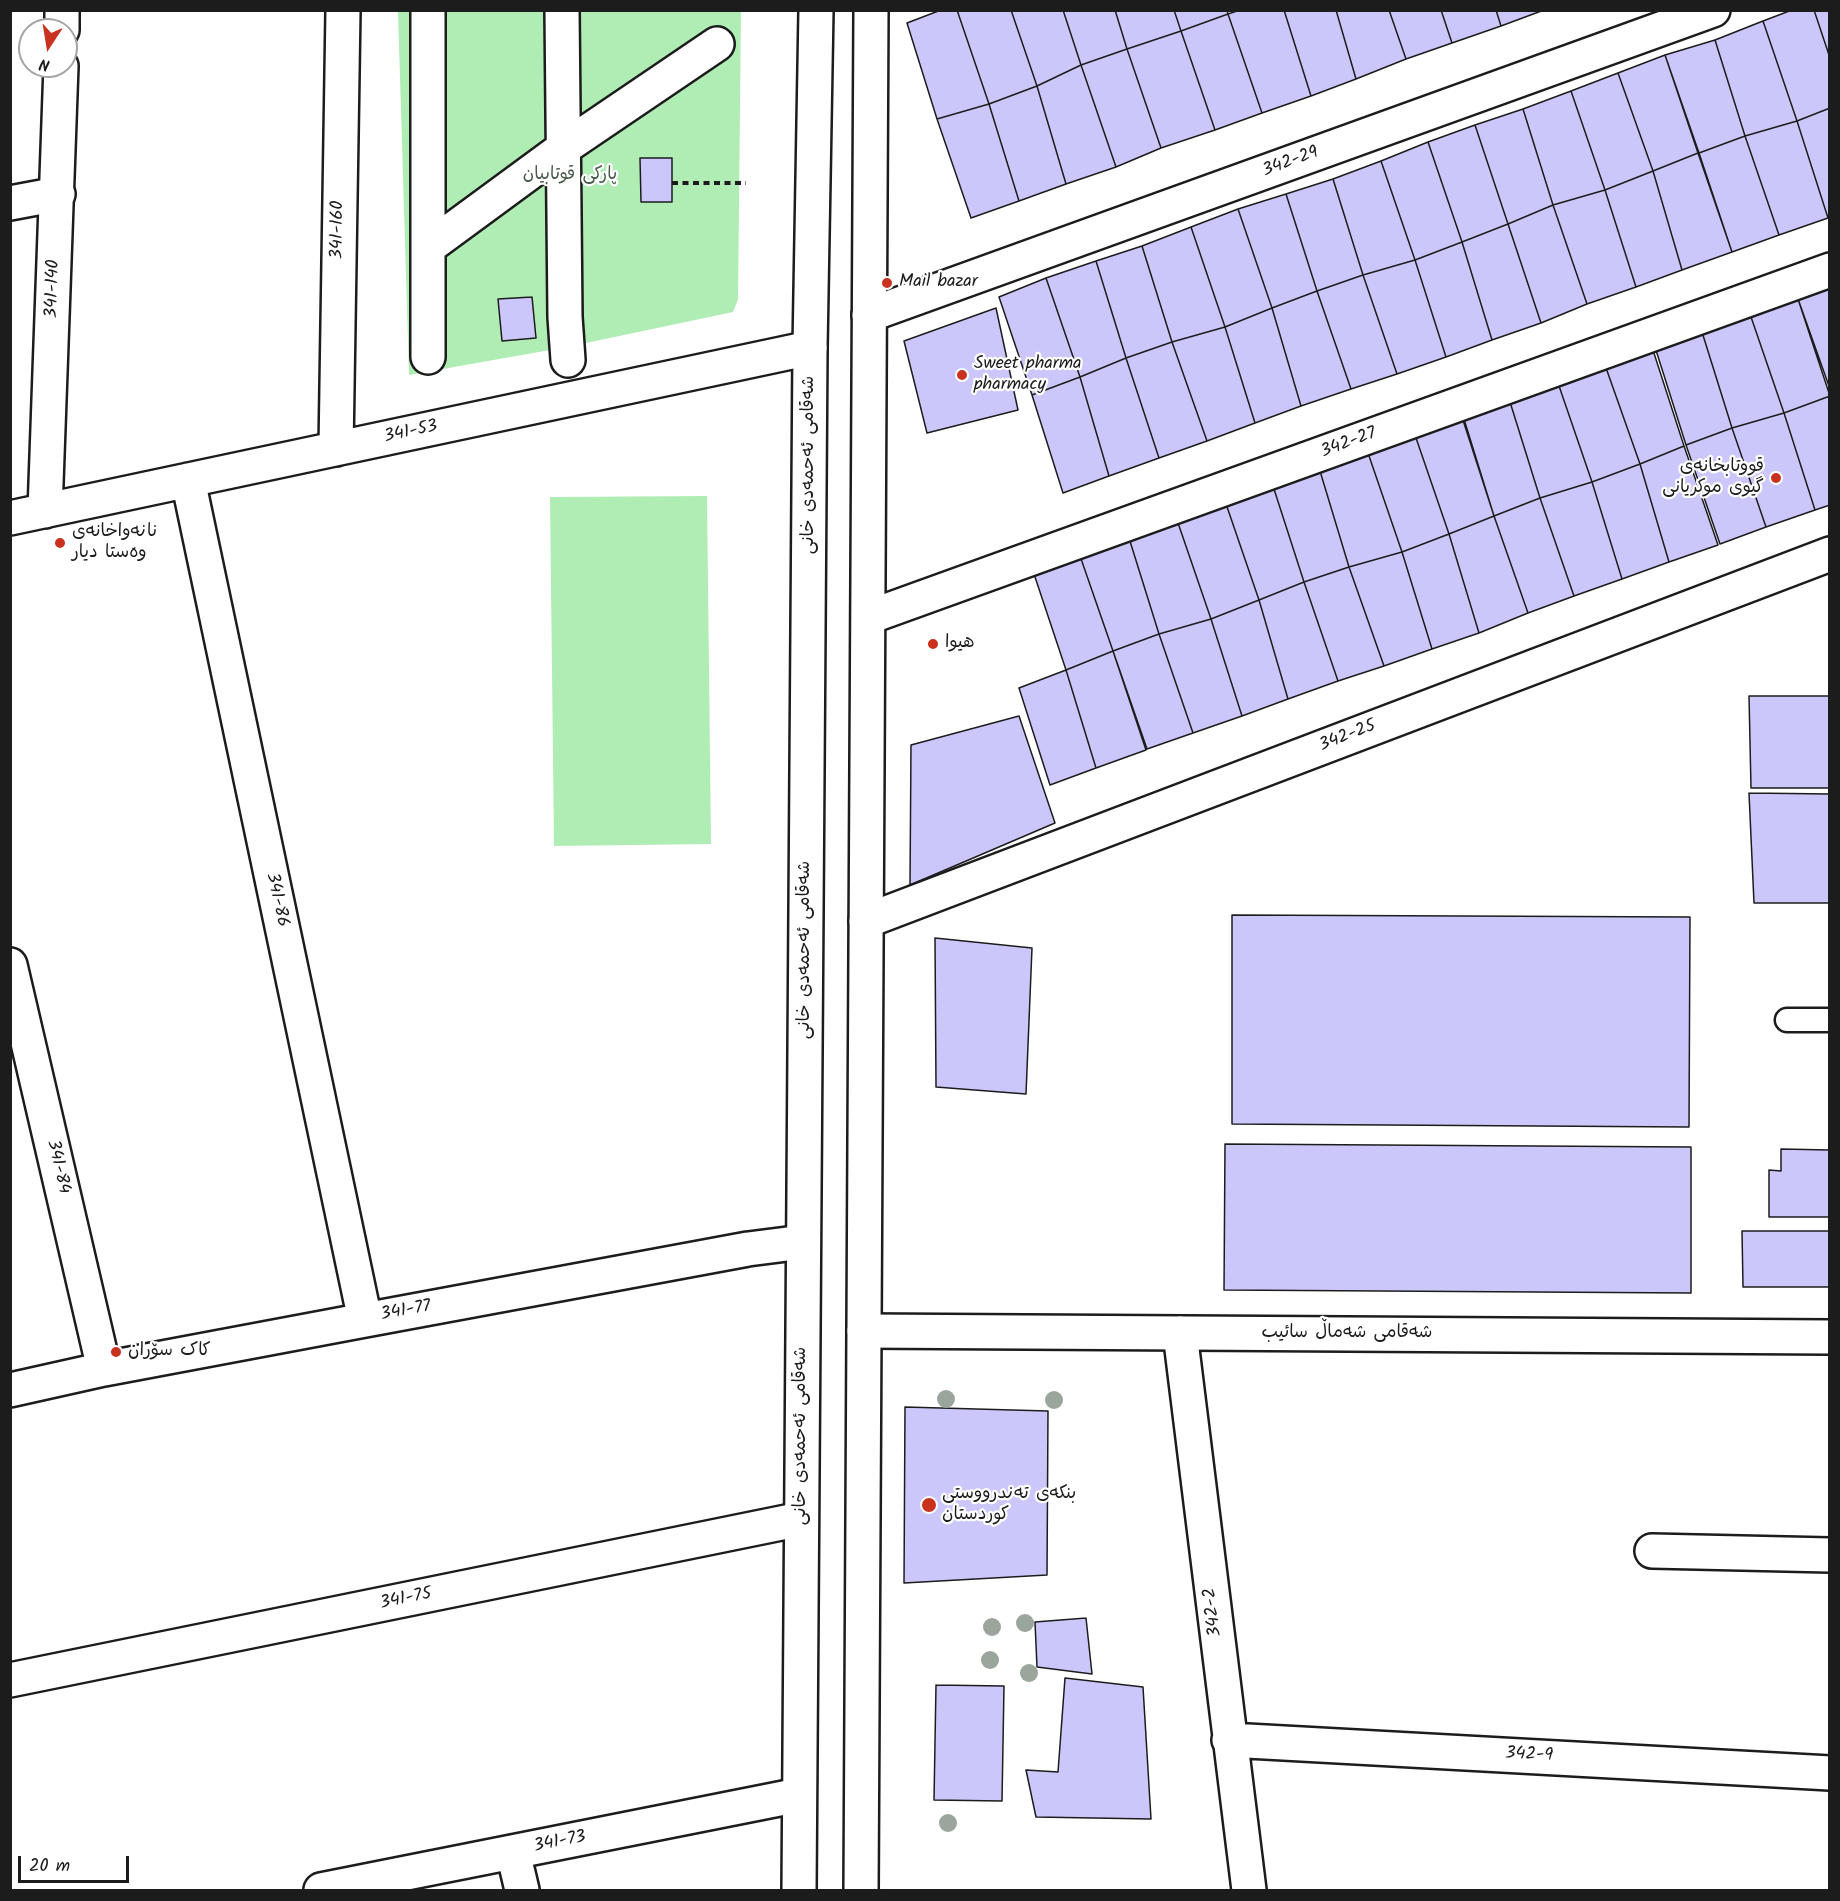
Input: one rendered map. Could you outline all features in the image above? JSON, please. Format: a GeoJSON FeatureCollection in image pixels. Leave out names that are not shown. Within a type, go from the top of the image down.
{"type":"FeatureCollection","features":[{"type":"Feature","properties":{"kind":"street","name":"341-160"},"geometry":{"type":"LineString","coordinates":[[336,449],[343,10]]}},
{"type":"Feature","properties":{"kind":"street"},"geometry":{"type":"LineString","coordinates":[[428,10],[430,246],[428,357]]}},
{"type":"Feature","properties":{"kind":"street"},"geometry":{"type":"LineString","coordinates":[[562,10],[562,148],[568,360]]}},
{"type":"Feature","properties":{"kind":"street","name":"شەقامی ئەحمەدی خانی"},"geometry":{"type":"LineString","coordinates":[[798,1890],[810,348],[816,10]]}},
{"type":"Feature","properties":{"kind":"street","name":"342-29"},"geometry":{"type":"LineString","coordinates":[[869,315],[1713,10]]}},
{"type":"Feature","properties":{"kind":"street"},"geometry":{"type":"LineString","coordinates":[[861,1890],[869,315],[877,13]]}},
{"type":"Feature","properties":{"kind":"street"},"geometry":{"type":"LineString","coordinates":[[430,246],[562,148],[717,44]]}},
{"type":"Feature","properties":{"kind":"street","name":"341-140"},"geometry":{"type":"LineString","coordinates":[[45,511],[61,78]]}},
{"type":"Feature","properties":{"kind":"street"},"geometry":{"type":"LineString","coordinates":[[10,203],[58,194]]}},
{"type":"Feature","properties":{"kind":"street","name":"342-27"},"geometry":{"type":"LineString","coordinates":[[869,617],[1830,270]]}},
{"type":"Feature","properties":{"kind":"street","name":"341-53"},"geometry":{"type":"LineString","coordinates":[[10,518],[810,348]]}},
{"type":"Feature","properties":{"kind":"street","name":"341-86"},"geometry":{"type":"LineString","coordinates":[[188,480],[365,1320]]}},
{"type":"Feature","properties":{"kind":"street","name":"342-25"},"geometry":{"type":"LineString","coordinates":[[866,921],[1830,554]]}},
{"type":"Feature","properties":{"kind":"street","name":"341-84"},"geometry":{"type":"LineString","coordinates":[[10,965],[104,1369]]}},
{"type":"Feature","properties":{"kind":"street","name":"341-77"},"geometry":{"type":"LineString","coordinates":[[10,1390],[104,1369],[365,1320],[748,1249],[803,1242]]}},
{"type":"Feature","properties":{"kind":"street","name":"شەقامی شەماڵ سائیب"},"geometry":{"type":"LineString","coordinates":[[864,1331],[1830,1337]]}},
{"type":"Feature","properties":{"kind":"street","name":"342-2"},"geometry":{"type":"LineString","coordinates":[[1180,1333],[1249,1890]]}},
{"type":"Feature","properties":{"kind":"street","name":"341-75"},"geometry":{"type":"LineString","coordinates":[[10,1680],[801,1519]]}},
{"type":"Feature","properties":{"kind":"street"},"geometry":{"type":"LineString","coordinates":[[1652,1551],[1830,1555]]}},
{"type":"Feature","properties":{"kind":"street","name":"342-9"},"geometry":{"type":"LineString","coordinates":[[1229,1740],[1830,1773]]}},
{"type":"Feature","properties":{"kind":"street","name":"341-73"},"geometry":{"type":"LineString","coordinates":[[321,1890],[799,1795]]}},
{"type":"Feature","properties":{"kind":"street"},"geometry":{"type":"LineString","coordinates":[[513,1852],[522,1890]]}},
{"type":"Feature","properties":{"kind":"lane"},"geometry":{"type":"LineString","coordinates":[[1786,1020],[1830,1020]]}},
{"type":"Feature","properties":{"kind":"path"},"geometry":{"type":"LineString","coordinates":[[672,183],[746,183]]}},
{"type":"Feature","properties":{"kind":"green space","name":"پارکی قوتابیان"},"geometry":{"type":"Polygon","coordinates":[[[398,11],[741,11],[738,299],[733,312],[567,347],[409,375],[398,11]]]}},
{"type":"Feature","properties":{"kind":"green space"},"geometry":{"type":"Polygon","coordinates":[[[707,496],[711,844],[554,846],[550,497],[707,496]]]}},
{"type":"Feature","properties":{"kind":"building"},"geometry":{"type":"Polygon","coordinates":[[[941,10],[957,10],[989,104],[937,119],[907,23],[941,10]]]}},
{"type":"Feature","properties":{"kind":"building"},"geometry":{"type":"Polygon","coordinates":[[[957,10],[1011,10],[1037,86],[989,104],[957,10]]]}},
{"type":"Feature","properties":{"kind":"building"},"geometry":{"type":"Polygon","coordinates":[[[1011,10],[1063,10],[1081,65],[1037,86],[1011,10]]]}},
{"type":"Feature","properties":{"kind":"building"},"geometry":{"type":"Polygon","coordinates":[[[1063,10],[1115,10],[1127,49],[1081,65],[1063,10]]]}},
{"type":"Feature","properties":{"kind":"building"},"geometry":{"type":"Polygon","coordinates":[[[1115,10],[1174,10],[1181,31],[1127,49],[1115,10]]]}},
{"type":"Feature","properties":{"kind":"building"},"geometry":{"type":"Polygon","coordinates":[[[1174,10],[1227,10],[1228,14],[1181,31],[1174,10]]]}},
{"type":"Feature","properties":{"kind":"building"},"geometry":{"type":"Polygon","coordinates":[[[1240,10],[1284,10],[1311,96],[1262,113],[1228,14],[1240,10]]]}},
{"type":"Feature","properties":{"kind":"building"},"geometry":{"type":"Polygon","coordinates":[[[1284,10],[1336,10],[1356,79],[1311,96],[1284,10]]]}},
{"type":"Feature","properties":{"kind":"building"},"geometry":{"type":"Polygon","coordinates":[[[1336,10],[1389,10],[1406,59],[1356,79],[1336,10]]]}},
{"type":"Feature","properties":{"kind":"building"},"geometry":{"type":"Polygon","coordinates":[[[1389,10],[1441,10],[1452,43],[1406,59],[1389,10]]]}},
{"type":"Feature","properties":{"kind":"building"},"geometry":{"type":"Polygon","coordinates":[[[1441,10],[1496,10],[1501,26],[1452,43],[1441,10]]]}},
{"type":"Feature","properties":{"kind":"building"},"geometry":{"type":"Polygon","coordinates":[[[1496,10],[1544,10],[1501,26],[1496,10]]]}},
{"type":"Feature","properties":{"kind":"building"},"geometry":{"type":"Polygon","coordinates":[[[1792,10],[1814,10],[1830,58],[1830,108],[1797,121],[1763,21],[1792,10]]]}},
{"type":"Feature","properties":{"kind":"building"},"geometry":{"type":"Polygon","coordinates":[[[1814,10],[1830,10],[1830,58],[1814,10]]]}},
{"type":"Feature","properties":{"kind":"building"},"geometry":{"type":"Polygon","coordinates":[[[1228,14],[1262,113],[1215,130],[1181,31],[1228,14]]]}},
{"type":"Feature","properties":{"kind":"building"},"geometry":{"type":"Polygon","coordinates":[[[1763,21],[1797,121],[1745,136],[1715,40],[1763,21]]]}},
{"type":"Feature","properties":{"kind":"building"},"geometry":{"type":"Polygon","coordinates":[[[1181,31],[1215,130],[1161,148],[1127,49],[1181,31]]]}},
{"type":"Feature","properties":{"kind":"building"},"geometry":{"type":"Polygon","coordinates":[[[1715,40],[1745,136],[1699,153],[1665,55],[1715,40]]]}},
{"type":"Feature","properties":{"kind":"building"},"geometry":{"type":"Polygon","coordinates":[[[1127,49],[1161,148],[1116,167],[1081,65],[1127,49]]]}},
{"type":"Feature","properties":{"kind":"building"},"geometry":{"type":"Polygon","coordinates":[[[1665,55],[1698,153],[1653,171],[1618,73],[1665,55]]]}},
{"type":"Feature","properties":{"kind":"building"},"geometry":{"type":"Polygon","coordinates":[[[1081,65],[1116,167],[1066,184],[1037,86],[1081,65]]]}},
{"type":"Feature","properties":{"kind":"building"},"geometry":{"type":"Polygon","coordinates":[[[1618,73],[1653,171],[1605,190],[1571,91],[1618,73]]]}},
{"type":"Feature","properties":{"kind":"building"},"geometry":{"type":"Polygon","coordinates":[[[1037,86],[1066,184],[1019,201],[989,104],[1037,86]]]}},
{"type":"Feature","properties":{"kind":"building"},"geometry":{"type":"Polygon","coordinates":[[[1571,91],[1605,190],[1553,205],[1523,109],[1571,91]]]}},
{"type":"Feature","properties":{"kind":"building"},"geometry":{"type":"Polygon","coordinates":[[[989,104],[1019,201],[971,218],[937,119],[989,104]]]}},
{"type":"Feature","properties":{"kind":"building"},"geometry":{"type":"Polygon","coordinates":[[[1830,108],[1830,217],[1828,218],[1797,121],[1830,108]]]}},
{"type":"Feature","properties":{"kind":"building"},"geometry":{"type":"Polygon","coordinates":[[[1523,109],[1553,205],[1508,224],[1475,125],[1523,109]]]}},
{"type":"Feature","properties":{"kind":"building"},"geometry":{"type":"Polygon","coordinates":[[[1797,121],[1828,218],[1779,235],[1745,136],[1797,121]]]}},
{"type":"Feature","properties":{"kind":"building"},"geometry":{"type":"Polygon","coordinates":[[[1475,125],[1508,224],[1462,242],[1428,142],[1475,125]]]}},
{"type":"Feature","properties":{"kind":"building"},"geometry":{"type":"Polygon","coordinates":[[[1745,136],[1779,235],[1732,252],[1699,153],[1745,136]]]}},
{"type":"Feature","properties":{"kind":"building"},"geometry":{"type":"Polygon","coordinates":[[[1428,142],[1462,242],[1415,260],[1381,161],[1428,142]]]}},
{"type":"Feature","properties":{"kind":"building"},"geometry":{"type":"Polygon","coordinates":[[[1698,153],[1732,252],[1682,270],[1653,171],[1698,153]]]}},
{"type":"Feature","properties":{"kind":"building"},"geometry":{"type":"Polygon","coordinates":[[[640,158],[672,158],[672,202],[641,202],[640,158]]]}},
{"type":"Feature","properties":{"kind":"building"},"geometry":{"type":"Polygon","coordinates":[[[1381,161],[1415,260],[1363,275],[1333,179],[1381,161]]]}},
{"type":"Feature","properties":{"kind":"building"},"geometry":{"type":"Polygon","coordinates":[[[1653,171],[1682,270],[1636,287],[1605,190],[1653,171]]]}},
{"type":"Feature","properties":{"kind":"building"},"geometry":{"type":"Polygon","coordinates":[[[1333,179],[1363,275],[1317,291],[1286,194],[1333,179]]]}},
{"type":"Feature","properties":{"kind":"building"},"geometry":{"type":"Polygon","coordinates":[[[1605,190],[1636,287],[1587,304],[1553,205],[1605,190]]]}},
{"type":"Feature","properties":{"kind":"building"},"geometry":{"type":"Polygon","coordinates":[[[1286,194],[1317,291],[1272,308],[1238,209],[1286,194]]]}},
{"type":"Feature","properties":{"kind":"building"},"geometry":{"type":"Polygon","coordinates":[[[1553,205],[1587,304],[1541,323],[1508,224],[1553,205]]]}},
{"type":"Feature","properties":{"kind":"building"},"geometry":{"type":"Polygon","coordinates":[[[1238,209],[1272,308],[1225,327],[1191,227],[1238,209]]]}},
{"type":"Feature","properties":{"kind":"building"},"geometry":{"type":"Polygon","coordinates":[[[1508,224],[1541,323],[1492,340],[1462,242],[1508,224]]]}},
{"type":"Feature","properties":{"kind":"building"},"geometry":{"type":"Polygon","coordinates":[[[1191,227],[1225,327],[1172,342],[1142,246],[1191,227]]]}},
{"type":"Feature","properties":{"kind":"building"},"geometry":{"type":"Polygon","coordinates":[[[1462,242],[1492,340],[1446,357],[1415,260],[1462,242]]]}},
{"type":"Feature","properties":{"kind":"building"},"geometry":{"type":"Polygon","coordinates":[[[1142,246],[1172,342],[1126,358],[1096,261],[1142,246]]]}},
{"type":"Feature","properties":{"kind":"building"},"geometry":{"type":"Polygon","coordinates":[[[1415,260],[1446,357],[1397,374],[1363,275],[1415,260]]]}},
{"type":"Feature","properties":{"kind":"building"},"geometry":{"type":"Polygon","coordinates":[[[1096,261],[1126,358],[1080,377],[1046,278],[1096,261]]]}},
{"type":"Feature","properties":{"kind":"building"},"geometry":{"type":"Polygon","coordinates":[[[1363,275],[1397,374],[1351,389],[1317,291],[1363,275]]]}},
{"type":"Feature","properties":{"kind":"building"},"geometry":{"type":"Polygon","coordinates":[[[1046,278],[1080,377],[1032,395],[999,297],[1046,278]]]}},
{"type":"Feature","properties":{"kind":"building"},"geometry":{"type":"Polygon","coordinates":[[[1830,284],[1830,389],[1797,296],[1830,284]]]}},
{"type":"Feature","properties":{"kind":"building"},"geometry":{"type":"Polygon","coordinates":[[[1317,291],[1351,389],[1301,406],[1272,308],[1317,291]]]}},
{"type":"Feature","properties":{"kind":"building"},"geometry":{"type":"Polygon","coordinates":[[[1797,296],[1830,396],[1784,413],[1750,314],[1797,296]]]}},
{"type":"Feature","properties":{"kind":"building"},"geometry":{"type":"Polygon","coordinates":[[[532,297],[536,338],[502,341],[498,299],[532,297]]]}},
{"type":"Feature","properties":{"kind":"building","name":"Sweet pharma pharmacy"},"geometry":{"type":"Polygon","coordinates":[[[996,308],[1018,410],[927,433],[904,341],[996,308]]]}},
{"type":"Feature","properties":{"kind":"building"},"geometry":{"type":"Polygon","coordinates":[[[1272,308],[1301,406],[1255,423],[1225,327],[1272,308]]]}},
{"type":"Feature","properties":{"kind":"building"},"geometry":{"type":"Polygon","coordinates":[[[1750,314],[1784,413],[1732,428],[1702,332],[1750,314]]]}},
{"type":"Feature","properties":{"kind":"building"},"geometry":{"type":"Polygon","coordinates":[[[1225,327],[1255,423],[1207,441],[1172,342],[1225,327]]]}},
{"type":"Feature","properties":{"kind":"building"},"geometry":{"type":"Polygon","coordinates":[[[1702,332],[1732,428],[1686,445],[1655,347],[1702,332]]]}},
{"type":"Feature","properties":{"kind":"building"},"geometry":{"type":"Polygon","coordinates":[[[1172,342],[1207,441],[1159,458],[1126,358],[1172,342]]]}},
{"type":"Feature","properties":{"kind":"building"},"geometry":{"type":"Polygon","coordinates":[[[1652,347],[1684,446],[1640,464],[1605,365],[1652,347]]]}},
{"type":"Feature","properties":{"kind":"building"},"geometry":{"type":"Polygon","coordinates":[[[1126,358],[1159,458],[1109,476],[1080,377],[1126,358]]]}},
{"type":"Feature","properties":{"kind":"building"},"geometry":{"type":"Polygon","coordinates":[[[1605,365],[1640,464],[1592,482],[1558,383],[1605,365]]]}},
{"type":"Feature","properties":{"kind":"building"},"geometry":{"type":"Polygon","coordinates":[[[1080,377],[1109,476],[1063,493],[1032,395],[1080,377]]]}},
{"type":"Feature","properties":{"kind":"building"},"geometry":{"type":"Polygon","coordinates":[[[1558,383],[1592,482],[1540,498],[1510,402],[1558,383]]]}},
{"type":"Feature","properties":{"kind":"building"},"geometry":{"type":"Polygon","coordinates":[[[1830,396],[1830,505],[1815,510],[1784,413],[1830,396]]]}},
{"type":"Feature","properties":{"kind":"building"},"geometry":{"type":"Polygon","coordinates":[[[1510,402],[1540,498],[1494,516],[1463,416],[1510,402]]]}},
{"type":"Feature","properties":{"kind":"building"},"geometry":{"type":"Polygon","coordinates":[[[1784,413],[1815,510],[1766,527],[1732,428],[1784,413]]]}},
{"type":"Feature","properties":{"kind":"building"},"geometry":{"type":"Polygon","coordinates":[[[1462,417],[1494,516],[1449,534],[1415,435],[1462,417]]]}},
{"type":"Feature","properties":{"kind":"building"},"geometry":{"type":"Polygon","coordinates":[[[1732,428],[1766,527],[1720,544],[1686,445],[1732,428]]]}},
{"type":"Feature","properties":{"kind":"building"},"geometry":{"type":"Polygon","coordinates":[[[1415,435],[1449,534],[1402,552],[1368,453],[1415,435]]]}},
{"type":"Feature","properties":{"kind":"building"},"geometry":{"type":"Polygon","coordinates":[[[1684,446],[1718,545],[1669,562],[1640,464],[1684,446]]]}},
{"type":"Feature","properties":{"kind":"building"},"geometry":{"type":"Polygon","coordinates":[[[1368,453],[1402,552],[1349,567],[1320,471],[1368,453]]]}},
{"type":"Feature","properties":{"kind":"building"},"geometry":{"type":"Polygon","coordinates":[[[1640,464],[1669,562],[1622,579],[1592,482],[1640,464]]]}},
{"type":"Feature","properties":{"kind":"building"},"geometry":{"type":"Polygon","coordinates":[[[1320,471],[1349,567],[1304,582],[1273,486],[1320,471]]]}},
{"type":"Feature","properties":{"kind":"building"},"geometry":{"type":"Polygon","coordinates":[[[1592,482],[1622,579],[1574,596],[1540,498],[1592,482]]]}},
{"type":"Feature","properties":{"kind":"building"},"geometry":{"type":"Polygon","coordinates":[[[1273,486],[1304,582],[1259,600],[1225,501],[1273,486]]]}},
{"type":"Feature","properties":{"kind":"building"},"geometry":{"type":"Polygon","coordinates":[[[1540,498],[1574,596],[1528,613],[1494,516],[1540,498]]]}},
{"type":"Feature","properties":{"kind":"building"},"geometry":{"type":"Polygon","coordinates":[[[1225,501],[1259,600],[1211,619],[1177,520],[1225,501]]]}},
{"type":"Feature","properties":{"kind":"building"},"geometry":{"type":"Polygon","coordinates":[[[1494,516],[1528,613],[1479,633],[1449,534],[1494,516]]]}},
{"type":"Feature","properties":{"kind":"building"},"geometry":{"type":"Polygon","coordinates":[[[1177,520],[1211,619],[1159,634],[1129,538],[1177,520]]]}},
{"type":"Feature","properties":{"kind":"building"},"geometry":{"type":"Polygon","coordinates":[[[1449,534],[1479,633],[1432,649],[1402,552],[1449,534]]]}},
{"type":"Feature","properties":{"kind":"building"},"geometry":{"type":"Polygon","coordinates":[[[1129,538],[1159,634],[1113,651],[1079,553],[1129,538]]]}},
{"type":"Feature","properties":{"kind":"building"},"geometry":{"type":"Polygon","coordinates":[[[1402,552],[1432,649],[1384,666],[1349,567],[1402,552]]]}},
{"type":"Feature","properties":{"kind":"building"},"geometry":{"type":"Polygon","coordinates":[[[1079,553],[1113,651],[1066,670],[1033,571],[1079,553]]]}},
{"type":"Feature","properties":{"kind":"building"},"geometry":{"type":"Polygon","coordinates":[[[1349,567],[1384,666],[1338,681],[1304,582],[1349,567]]]}},
{"type":"Feature","properties":{"kind":"building"},"geometry":{"type":"Polygon","coordinates":[[[1304,582],[1338,681],[1288,699],[1259,600],[1304,582]]]}},
{"type":"Feature","properties":{"kind":"building"},"geometry":{"type":"Polygon","coordinates":[[[1259,600],[1288,699],[1242,716],[1211,619],[1259,600]]]}},
{"type":"Feature","properties":{"kind":"building"},"geometry":{"type":"Polygon","coordinates":[[[1211,619],[1242,716],[1193,733],[1159,634],[1211,619]]]}},
{"type":"Feature","properties":{"kind":"building"},"geometry":{"type":"Polygon","coordinates":[[[1159,634],[1193,733],[1147,749],[1113,651],[1159,634]]]}},
{"type":"Feature","properties":{"kind":"building"},"geometry":{"type":"Polygon","coordinates":[[[1113,651],[1146,750],[1096,768],[1066,670],[1113,651]]]}},
{"type":"Feature","properties":{"kind":"building"},"geometry":{"type":"Polygon","coordinates":[[[1066,670],[1096,768],[1050,785],[1019,688],[1066,670]]]}},
{"type":"Feature","properties":{"kind":"building"},"geometry":{"type":"Polygon","coordinates":[[[1749,696],[1830,696],[1830,788],[1751,788],[1749,696]]]}},
{"type":"Feature","properties":{"kind":"building"},"geometry":{"type":"Polygon","coordinates":[[[1019,716],[1055,823],[910,885],[911,745],[1019,716]]]}},
{"type":"Feature","properties":{"kind":"building"},"geometry":{"type":"Polygon","coordinates":[[[1749,793],[1830,794],[1830,903],[1754,903],[1749,793]]]}},
{"type":"Feature","properties":{"kind":"building"},"geometry":{"type":"Polygon","coordinates":[[[1232,915],[1690,917],[1689,1127],[1232,1124],[1232,915]]]}},
{"type":"Feature","properties":{"kind":"building"},"geometry":{"type":"Polygon","coordinates":[[[935,938],[1032,948],[1026,1094],[936,1087],[935,938]]]}},
{"type":"Feature","properties":{"kind":"building"},"geometry":{"type":"Polygon","coordinates":[[[1225,1144],[1691,1147],[1691,1293],[1224,1290],[1225,1144]]]}},
{"type":"Feature","properties":{"kind":"building"},"geometry":{"type":"Polygon","coordinates":[[[1781,1149],[1830,1150],[1830,1217],[1769,1217],[1769,1170],[1781,1171],[1781,1149]]]}},
{"type":"Feature","properties":{"kind":"building"},"geometry":{"type":"Polygon","coordinates":[[[1742,1231],[1830,1231],[1830,1287],[1743,1287],[1742,1231]]]}},
{"type":"Feature","properties":{"kind":"building"},"geometry":{"type":"Polygon","coordinates":[[[905,1407],[1048,1411],[1047,1575],[904,1583],[905,1407]]]}},
{"type":"Feature","properties":{"kind":"building"},"geometry":{"type":"Polygon","coordinates":[[[1086,1618],[1092,1674],[1037,1667],[1035,1622],[1086,1618]]]}},
{"type":"Feature","properties":{"kind":"building"},"geometry":{"type":"Polygon","coordinates":[[[1065,1678],[1143,1687],[1151,1819],[1036,1817],[1026,1770],[1058,1772],[1065,1678]]]}},
{"type":"Feature","properties":{"kind":"building"},"geometry":{"type":"Polygon","coordinates":[[[936,1685],[1004,1686],[1002,1801],[934,1800],[936,1685]]]}},
{"type":"Feature","properties":{"kind":"place","name":"Mail bazar"},"geometry":{"type":"Point","coordinates":[887,283]}},
{"type":"Feature","properties":{"kind":"place","name":"Sweet pharma pharmacy"},"geometry":{"type":"Point","coordinates":[962,375]}},
{"type":"Feature","properties":{"kind":"place","name":"قووتابخانەی گيوی موكريانی"},"geometry":{"type":"Point","coordinates":[1776,478]}},
{"type":"Feature","properties":{"kind":"place","name":"نانەواخانەی وەستا دیار"},"geometry":{"type":"Point","coordinates":[60,543]}},
{"type":"Feature","properties":{"kind":"place","name":"هيوا"},"geometry":{"type":"Point","coordinates":[933,644]}},
{"type":"Feature","properties":{"kind":"place","name":"کاک سۆران"},"geometry":{"type":"Point","coordinates":[116,1352]}},
{"type":"Feature","properties":{"kind":"place","name":"بنکەی تەندرووستی کوردستان"},"geometry":{"type":"Point","coordinates":[929,1505]}}]}
